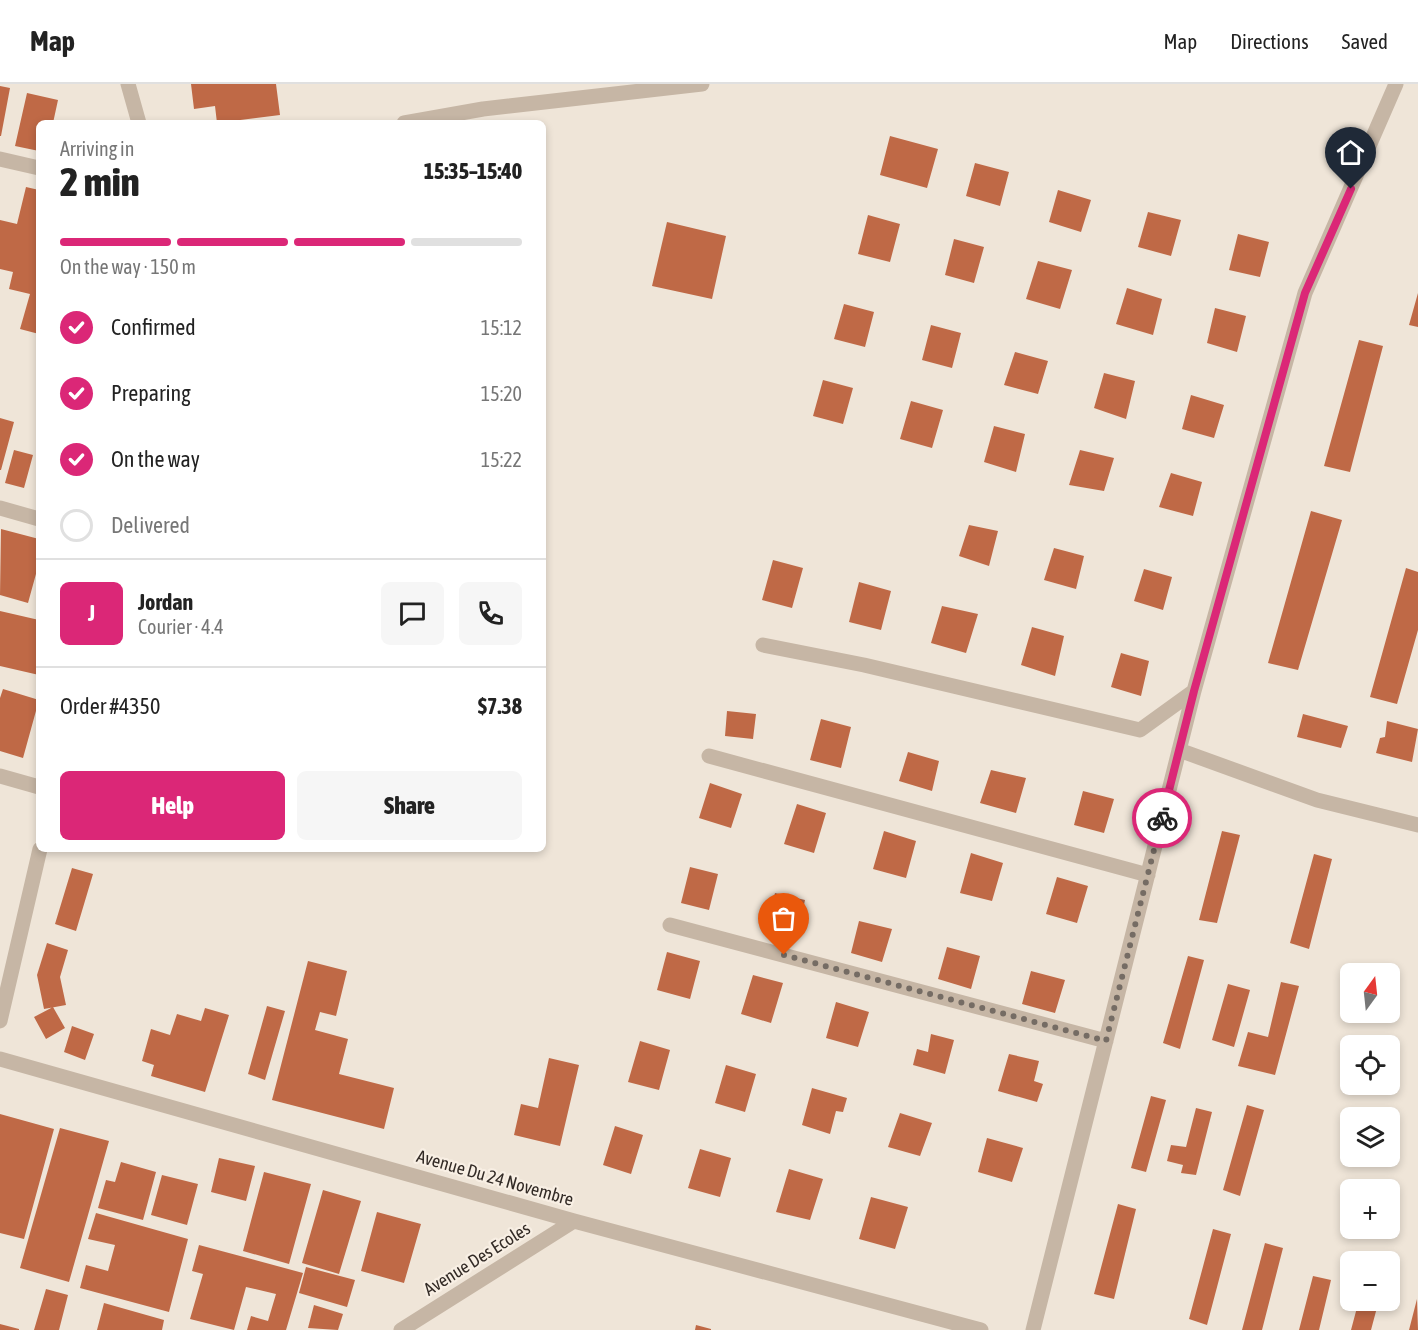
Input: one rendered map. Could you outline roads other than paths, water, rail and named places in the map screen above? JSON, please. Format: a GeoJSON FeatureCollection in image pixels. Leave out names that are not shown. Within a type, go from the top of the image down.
{"type":"FeatureCollection","features":[{"type":"Feature","properties":{"kind":"street"},"geometry":{"type":"LineString","coordinates":[[129,84],[138,120]]}},
{"type":"Feature","properties":{"kind":"street"},"geometry":{"type":"LineString","coordinates":[[421,120],[483,109],[702,84]]}},
{"type":"Feature","properties":{"kind":"street"},"geometry":{"type":"LineString","coordinates":[[1032,1330],[1194,691],[1305,293],[1396,84]]}},
{"type":"Feature","properties":{"kind":"street"},"geometry":{"type":"LineString","coordinates":[[0,159],[36,167]]}},
{"type":"Feature","properties":{"kind":"street"},"geometry":{"type":"LineString","coordinates":[[0,508],[36,518]]}},
{"type":"Feature","properties":{"kind":"street"},"geometry":{"type":"LineString","coordinates":[[763,645],[864,665],[1140,730],[1194,691]]}},
{"type":"Feature","properties":{"kind":"street"},"geometry":{"type":"LineString","coordinates":[[1179,750],[1317,800],[1418,825]]}},
{"type":"Feature","properties":{"kind":"street"},"geometry":{"type":"LineString","coordinates":[[709,756],[1148,875]]}},
{"type":"Feature","properties":{"kind":"street"},"geometry":{"type":"LineString","coordinates":[[0,776],[36,786]]}},
{"type":"Feature","properties":{"kind":"street"},"geometry":{"type":"LineString","coordinates":[[0,1021],[39,852]]}},
{"type":"Feature","properties":{"kind":"street"},"geometry":{"type":"LineString","coordinates":[[669,924],[1106,1041]]}},
{"type":"Feature","properties":{"kind":"street","name":"Avenue Du 24 Novembre"},"geometry":{"type":"LineString","coordinates":[[0,1059],[574,1221],[981,1330]]}},
{"type":"Feature","properties":{"kind":"street","name":"Avenue Des Ecoles"},"geometry":{"type":"LineString","coordinates":[[401,1330],[574,1221]]}}]}
